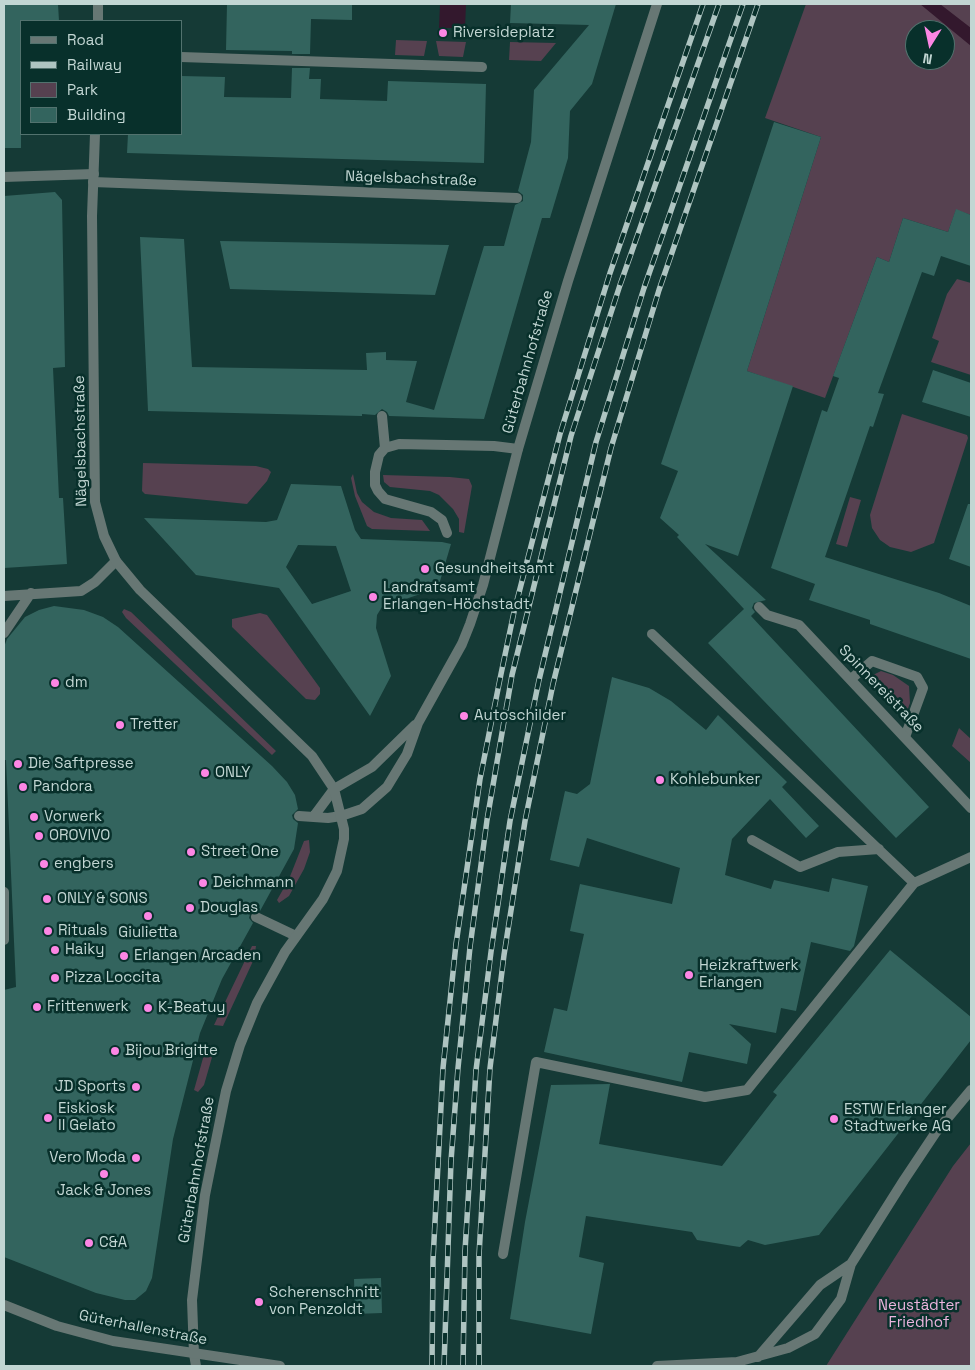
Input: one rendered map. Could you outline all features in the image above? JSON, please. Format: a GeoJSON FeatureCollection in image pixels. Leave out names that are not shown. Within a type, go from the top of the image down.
{"type":"FeatureCollection","features":[{"type":"Feature","properties":{"kind":"street"},"geometry":{"type":"LineString","coordinates":[[98,4],[98,20]]}},
{"type":"Feature","properties":{"kind":"street","name":"Güterbahnhofstraße"},"geometry":{"type":"LineString","coordinates":[[196,1366],[192,1320],[194,1287],[207,1186],[226,1092],[240,1045],[257,1003],[274,970],[323,899],[337,870],[344,840],[341,816],[362,809],[387,787],[407,754],[418,723],[462,644],[483,585],[518,449],[588,214],[657,4]]}},
{"type":"Feature","properties":{"kind":"street"},"geometry":{"type":"LineString","coordinates":[[182,57],[482,67]]}},
{"type":"Feature","properties":{"kind":"street","name":"Nägelsbachstraße"},"geometry":{"type":"LineString","coordinates":[[95,135],[95,502],[104,536],[116,561],[140,590],[303,746],[323,770],[334,789],[341,816]]}},
{"type":"Feature","properties":{"kind":"street"},"geometry":{"type":"LineString","coordinates":[[4,177],[94,178]]}},
{"type":"Feature","properties":{"kind":"street","name":"Nägelsbachstraße"},"geometry":{"type":"LineString","coordinates":[[94,178],[517,198]]}},
{"type":"Feature","properties":{"kind":"street"},"geometry":{"type":"LineString","coordinates":[[382,416],[385,448]]}},
{"type":"Feature","properties":{"kind":"street"},"geometry":{"type":"LineString","coordinates":[[447,533],[442,520],[431,512],[385,499],[378,491],[375,485],[375,464],[379,455],[385,448],[399,444],[494,446],[518,449]]}},
{"type":"Feature","properties":{"kind":"street"},"geometry":{"type":"LineString","coordinates":[[4,596],[31,593],[60,594],[81,591],[96,582],[116,561]]}},
{"type":"Feature","properties":{"kind":"street"},"geometry":{"type":"LineString","coordinates":[[4,633],[31,593]]}},
{"type":"Feature","properties":{"kind":"street","name":"Spinnereistraße"},"geometry":{"type":"LineString","coordinates":[[760,607],[767,615],[799,625],[906,736],[971,808]]}},
{"type":"Feature","properties":{"kind":"street"},"geometry":{"type":"LineString","coordinates":[[652,634],[914,883]]}},
{"type":"Feature","properties":{"kind":"street"},"geometry":{"type":"LineString","coordinates":[[851,679],[872,662],[917,677],[923,688],[906,736]]}},
{"type":"Feature","properties":{"kind":"street","name":"Güterbahnhofstraße"},"geometry":{"type":"LineString","coordinates":[[334,789],[372,767],[418,723]]}},
{"type":"Feature","properties":{"kind":"street"},"geometry":{"type":"LineString","coordinates":[[314,816],[334,789]]}},
{"type":"Feature","properties":{"kind":"street"},"geometry":{"type":"LineString","coordinates":[[299,816],[328,818],[341,816]]}},
{"type":"Feature","properties":{"kind":"street"},"geometry":{"type":"LineString","coordinates":[[752,840],[800,867],[838,852],[879,849]]}},
{"type":"Feature","properties":{"kind":"street"},"geometry":{"type":"LineString","coordinates":[[503,1254],[536,1062],[705,1097],[747,1090],[914,883],[971,857]]}},
{"type":"Feature","properties":{"kind":"street"},"geometry":{"type":"LineString","coordinates":[[4,892],[4,940]]}},
{"type":"Feature","properties":{"kind":"street"},"geometry":{"type":"LineString","coordinates":[[256,917],[296,936]]}},
{"type":"Feature","properties":{"kind":"street"},"geometry":{"type":"LineString","coordinates":[[657,1366],[757,1362],[815,1334],[841,1299],[851,1264],[936,1132],[971,1090]]}},
{"type":"Feature","properties":{"kind":"street"},"geometry":{"type":"LineString","coordinates":[[757,1362],[820,1286],[851,1264]]}},
{"type":"Feature","properties":{"kind":"street","name":"Güterhallenstraße"},"geometry":{"type":"LineString","coordinates":[[4,1305],[87,1335],[194,1354],[280,1366]]}},
{"type":"Feature","properties":{"kind":"green space"},"geometry":{"type":"Polygon","coordinates":[[[806,4],[971,4],[971,215],[956,210],[948,232],[903,218],[889,262],[877,257],[825,398],[747,371],[821,137],[765,118],[806,4]]]}},
{"type":"Feature","properties":{"kind":"green space"},"geometry":{"type":"Polygon","coordinates":[[[396,40],[427,41],[424,56],[395,55],[396,40]]]}},
{"type":"Feature","properties":{"kind":"green space"},"geometry":{"type":"Polygon","coordinates":[[[436,41],[466,42],[463,57],[439,56],[436,41]]]}},
{"type":"Feature","properties":{"kind":"green space"},"geometry":{"type":"Polygon","coordinates":[[[510,42],[556,43],[541,61],[509,60],[510,42]]]}},
{"type":"Feature","properties":{"kind":"green space"},"geometry":{"type":"Polygon","coordinates":[[[957,279],[971,283],[971,375],[931,362],[939,341],[932,338],[947,294],[957,279]]]}},
{"type":"Feature","properties":{"kind":"green space"},"geometry":{"type":"Polygon","coordinates":[[[902,414],[967,435],[968,438],[934,543],[911,552],[890,547],[880,540],[872,528],[870,515],[902,414]]]}},
{"type":"Feature","properties":{"kind":"green space"},"geometry":{"type":"Polygon","coordinates":[[[143,463],[256,466],[268,469],[271,472],[267,481],[247,504],[145,494],[142,491],[143,463]]]}},
{"type":"Feature","properties":{"kind":"green space"},"geometry":{"type":"Polygon","coordinates":[[[353,474],[357,493],[362,502],[374,512],[391,518],[422,520],[430,531],[372,529],[367,526],[355,496],[351,478],[353,474]]]}},
{"type":"Feature","properties":{"kind":"green space"},"geometry":{"type":"Polygon","coordinates":[[[383,475],[469,479],[472,486],[464,533],[459,532],[459,519],[453,509],[439,495],[430,491],[390,487],[384,482],[383,475]]]}},
{"type":"Feature","properties":{"kind":"green space"},"geometry":{"type":"Polygon","coordinates":[[[850,497],[861,500],[847,547],[836,544],[850,497]]]}},
{"type":"Feature","properties":{"kind":"green space"},"geometry":{"type":"Polygon","coordinates":[[[124,609],[131,612],[276,751],[272,755],[126,618],[122,612],[124,609]]]}},
{"type":"Feature","properties":{"kind":"green space"},"geometry":{"type":"Polygon","coordinates":[[[260,613],[267,615],[320,688],[320,694],[315,700],[306,699],[232,627],[232,619],[260,613]]]}},
{"type":"Feature","properties":{"kind":"green space"},"geometry":{"type":"Polygon","coordinates":[[[881,671],[893,675],[909,686],[910,703],[906,714],[871,676],[881,671]]]}},
{"type":"Feature","properties":{"kind":"green space"},"geometry":{"type":"Polygon","coordinates":[[[959,728],[971,739],[971,763],[952,746],[959,728]]]}},
{"type":"Feature","properties":{"kind":"green space"},"geometry":{"type":"Polygon","coordinates":[[[309,840],[310,852],[304,869],[289,896],[279,903],[277,900],[289,879],[304,841],[309,840]]]}},
{"type":"Feature","properties":{"kind":"green space"},"geometry":{"type":"Polygon","coordinates":[[[252,946],[256,946],[254,959],[223,1026],[214,1025],[252,946]]]}},
{"type":"Feature","properties":{"kind":"green space"},"geometry":{"type":"Polygon","coordinates":[[[207,1044],[215,1047],[204,1085],[198,1092],[194,1090],[207,1044]]]}},
{"type":"Feature","properties":{"kind":"green space","name":"Neustädter Friedhof"},"geometry":{"type":"Polygon","coordinates":[[[971,1143],[971,1366],[826,1366],[953,1166],[971,1143]]]}},
{"type":"Feature","properties":{"kind":"shaded area"},"geometry":{"type":"Polygon","coordinates":[[[440,4],[466,4],[465,28],[439,28],[440,4]]]}},
{"type":"Feature","properties":{"kind":"shaded area"},"geometry":{"type":"Polygon","coordinates":[[[920,4],[940,4],[971,28],[971,46],[955,33],[955,20],[939,20],[920,4]]]}},
{"type":"Feature","properties":{"kind":"building"},"geometry":{"type":"Polygon","coordinates":[[[4,4],[58,4],[59,20],[20,20],[21,148],[4,148],[4,4]]]}},
{"type":"Feature","properties":{"kind":"building"},"geometry":{"type":"Polygon","coordinates":[[[227,4],[352,4],[352,20],[311,19],[310,54],[292,54],[292,51],[226,50],[227,4]]]}},
{"type":"Feature","properties":{"kind":"building"},"geometry":{"type":"Polygon","coordinates":[[[511,4],[616,4],[592,84],[570,111],[568,158],[550,218],[542,218],[484,419],[389,416],[382,409],[375,415],[362,414],[362,416],[148,411],[140,237],[184,239],[192,367],[367,370],[366,353],[386,352],[386,360],[417,361],[406,402],[434,410],[484,246],[504,246],[515,205],[523,201],[523,195],[518,191],[531,142],[534,90],[589,25],[510,23],[511,4]]]}},
{"type":"Feature","properties":{"kind":"building"},"geometry":{"type":"Polygon","coordinates":[[[292,68],[310,68],[309,79],[321,79],[320,99],[387,101],[388,81],[486,84],[484,163],[127,153],[128,135],[182,135],[182,76],[225,77],[224,97],[291,98],[292,68]]]}},
{"type":"Feature","properties":{"kind":"building"},"geometry":{"type":"Polygon","coordinates":[[[774,122],[821,137],[747,371],[793,386],[738,556],[705,544],[766,600],[754,603],[752,608],[755,612],[751,616],[929,807],[896,838],[708,643],[744,609],[677,537],[679,535],[660,518],[678,471],[661,464],[774,122]]]}},
{"type":"Feature","properties":{"kind":"building"},"geometry":{"type":"Polygon","coordinates":[[[55,192],[62,200],[65,367],[53,368],[59,498],[63,498],[67,564],[4,568],[4,196],[55,192]]]}},
{"type":"Feature","properties":{"kind":"building"},"geometry":{"type":"Polygon","coordinates":[[[956,209],[971,215],[971,266],[941,256],[934,276],[922,272],[878,393],[884,394],[873,427],[870,426],[825,557],[939,593],[971,606],[971,659],[870,624],[870,620],[809,600],[815,584],[771,568],[822,410],[827,412],[839,378],[833,376],[877,257],[889,262],[903,218],[948,232],[956,209]]]}},
{"type":"Feature","properties":{"kind":"building"},"geometry":{"type":"Polygon","coordinates":[[[220,241],[449,245],[435,295],[230,289],[220,241]]]}},
{"type":"Feature","properties":{"kind":"building"},"geometry":{"type":"Polygon","coordinates":[[[933,370],[971,383],[971,417],[922,402],[933,370]]]}},
{"type":"Feature","properties":{"kind":"building","name":"Landratsamt Erlangen-Höchstadt"},"geometry":{"type":"Polygon","coordinates":[[[291,484],[341,486],[355,530],[361,539],[451,544],[438,588],[382,607],[377,615],[376,628],[391,676],[370,716],[279,588],[196,575],[144,518],[266,522],[277,520],[291,484]],[[298,545],[286,567],[312,604],[351,591],[336,546],[298,545]]]}},
{"type":"Feature","properties":{"kind":"building"},"geometry":{"type":"Polygon","coordinates":[[[968,504],[971,504],[971,567],[949,559],[968,504]]]}},
{"type":"Feature","properties":{"kind":"building","name":"Erlangen Arcaden"},"geometry":{"type":"Polygon","coordinates":[[[54,606],[84,610],[103,617],[118,627],[272,766],[287,782],[295,795],[298,809],[292,815],[293,819],[298,823],[294,849],[260,911],[255,910],[250,914],[249,918],[253,923],[222,979],[200,1033],[173,1139],[152,1278],[146,1291],[135,1300],[125,1300],[96,1293],[4,1257],[4,990],[16,987],[6,760],[4,760],[4,647],[7,639],[25,617],[39,610],[54,606]]]}},
{"type":"Feature","properties":{"kind":"building"},"geometry":{"type":"Polygon","coordinates":[[[612,677],[649,688],[671,701],[706,730],[718,715],[787,782],[782,787],[819,826],[806,838],[770,799],[732,839],[725,875],[771,889],[774,880],[829,892],[832,878],[868,886],[854,946],[850,951],[811,942],[796,1011],[781,1008],[776,1033],[729,1024],[751,1044],[747,1064],[689,1052],[682,1082],[544,1052],[554,1008],[567,1011],[584,934],[570,931],[580,884],[672,904],[680,868],[587,838],[579,867],[550,860],[565,791],[577,794],[590,784],[612,677]]]}},
{"type":"Feature","properties":{"kind":"building","name":"ESTW Erlanger Stadtwerke AG"},"geometry":{"type":"Polygon","coordinates":[[[890,950],[971,1017],[971,1040],[819,1235],[765,1245],[748,1240],[740,1247],[697,1240],[692,1232],[586,1216],[579,1257],[604,1263],[591,1334],[510,1319],[525,1222],[551,1085],[610,1084],[599,1144],[722,1166],[777,1095],[773,1092],[890,950]]]}},
{"type":"Feature","properties":{"kind":"building"},"geometry":{"type":"Polygon","coordinates":[[[381,1278],[382,1313],[355,1314],[354,1279],[381,1278]]]}},
{"type":"Feature","properties":{"kind":"railway"},"geometry":{"type":"LineString","coordinates":[[432,1366],[433,1260],[443,1068],[456,944],[480,779],[514,612],[560,434],[610,273],[703,4]]}},
{"type":"Feature","properties":{"kind":"railway"},"geometry":{"type":"LineString","coordinates":[[444,1366],[451,1161],[458,1068],[470,947],[487,820],[512,675],[571,436],[620,285],[719,4]]}},
{"type":"Feature","properties":{"kind":"railway"},"geometry":{"type":"LineString","coordinates":[[463,1366],[465,1251],[476,1070],[510,821],[539,680],[596,442],[644,288],[743,4]]}},
{"type":"Feature","properties":{"kind":"railway"},"geometry":{"type":"LineString","coordinates":[[479,1366],[479,1255],[490,1068],[504,955],[525,821],[553,684],[611,448],[659,290],[758,4]]}},
{"type":"Feature","properties":{"kind":"place","name":"Riversideplatz"},"geometry":{"type":"Point","coordinates":[443,33]}},
{"type":"Feature","properties":{"kind":"place","name":"Gesundheitsamt"},"geometry":{"type":"Point","coordinates":[425,569]}},
{"type":"Feature","properties":{"kind":"place","name":"Landratsamt Erlangen-Höchstadt"},"geometry":{"type":"Point","coordinates":[373,597]}},
{"type":"Feature","properties":{"kind":"place","name":"dm"},"geometry":{"type":"Point","coordinates":[55,683]}},
{"type":"Feature","properties":{"kind":"place","name":"Autoschilder"},"geometry":{"type":"Point","coordinates":[464,716]}},
{"type":"Feature","properties":{"kind":"place","name":"Tretter"},"geometry":{"type":"Point","coordinates":[120,725]}},
{"type":"Feature","properties":{"kind":"place","name":"Die Saftpresse"},"geometry":{"type":"Point","coordinates":[18,764]}},
{"type":"Feature","properties":{"kind":"place","name":"ONLY"},"geometry":{"type":"Point","coordinates":[205,773]}},
{"type":"Feature","properties":{"kind":"place","name":"Kohlebunker"},"geometry":{"type":"Point","coordinates":[660,780]}},
{"type":"Feature","properties":{"kind":"place","name":"Pandora"},"geometry":{"type":"Point","coordinates":[23,787]}},
{"type":"Feature","properties":{"kind":"place","name":"Vorwerk"},"geometry":{"type":"Point","coordinates":[34,817]}},
{"type":"Feature","properties":{"kind":"place","name":"OROVIVO"},"geometry":{"type":"Point","coordinates":[39,836]}},
{"type":"Feature","properties":{"kind":"place","name":"Street One"},"geometry":{"type":"Point","coordinates":[191,852]}},
{"type":"Feature","properties":{"kind":"place","name":"engbers"},"geometry":{"type":"Point","coordinates":[44,864]}},
{"type":"Feature","properties":{"kind":"place","name":"Deichmann"},"geometry":{"type":"Point","coordinates":[203,883]}},
{"type":"Feature","properties":{"kind":"place","name":"ONLY & SONS"},"geometry":{"type":"Point","coordinates":[47,899]}},
{"type":"Feature","properties":{"kind":"place","name":"Douglas"},"geometry":{"type":"Point","coordinates":[190,908]}},
{"type":"Feature","properties":{"kind":"place","name":"Giulietta"},"geometry":{"type":"Point","coordinates":[148,916]}},
{"type":"Feature","properties":{"kind":"place","name":"Rituals"},"geometry":{"type":"Point","coordinates":[48,931]}},
{"type":"Feature","properties":{"kind":"place","name":"Haiky"},"geometry":{"type":"Point","coordinates":[55,950]}},
{"type":"Feature","properties":{"kind":"place","name":"Erlangen Arcaden"},"geometry":{"type":"Point","coordinates":[124,956]}},
{"type":"Feature","properties":{"kind":"place","name":"Heizkraftwerk Erlangen"},"geometry":{"type":"Point","coordinates":[689,975]}},
{"type":"Feature","properties":{"kind":"place","name":"Pizza Loccita"},"geometry":{"type":"Point","coordinates":[55,978]}},
{"type":"Feature","properties":{"kind":"place","name":"Frittenwerk"},"geometry":{"type":"Point","coordinates":[37,1007]}},
{"type":"Feature","properties":{"kind":"place","name":"K-Beatuy"},"geometry":{"type":"Point","coordinates":[148,1008]}},
{"type":"Feature","properties":{"kind":"place","name":"Bijou Brigitte"},"geometry":{"type":"Point","coordinates":[115,1051]}},
{"type":"Feature","properties":{"kind":"place","name":"JD Sports"},"geometry":{"type":"Point","coordinates":[136,1087]}},
{"type":"Feature","properties":{"kind":"place","name":"Eiskiosk II Gelato"},"geometry":{"type":"Point","coordinates":[48,1118]}},
{"type":"Feature","properties":{"kind":"place","name":"ESTW Erlanger Stadtwerke AG"},"geometry":{"type":"Point","coordinates":[834,1119]}},
{"type":"Feature","properties":{"kind":"place","name":"Vero Moda"},"geometry":{"type":"Point","coordinates":[136,1158]}},
{"type":"Feature","properties":{"kind":"place","name":"Jack & Jones"},"geometry":{"type":"Point","coordinates":[104,1174]}},
{"type":"Feature","properties":{"kind":"place","name":"C&A"},"geometry":{"type":"Point","coordinates":[89,1243]}},
{"type":"Feature","properties":{"kind":"place","name":"Scherenschnitt von Penzoldt"},"geometry":{"type":"Point","coordinates":[259,1302]}}]}
